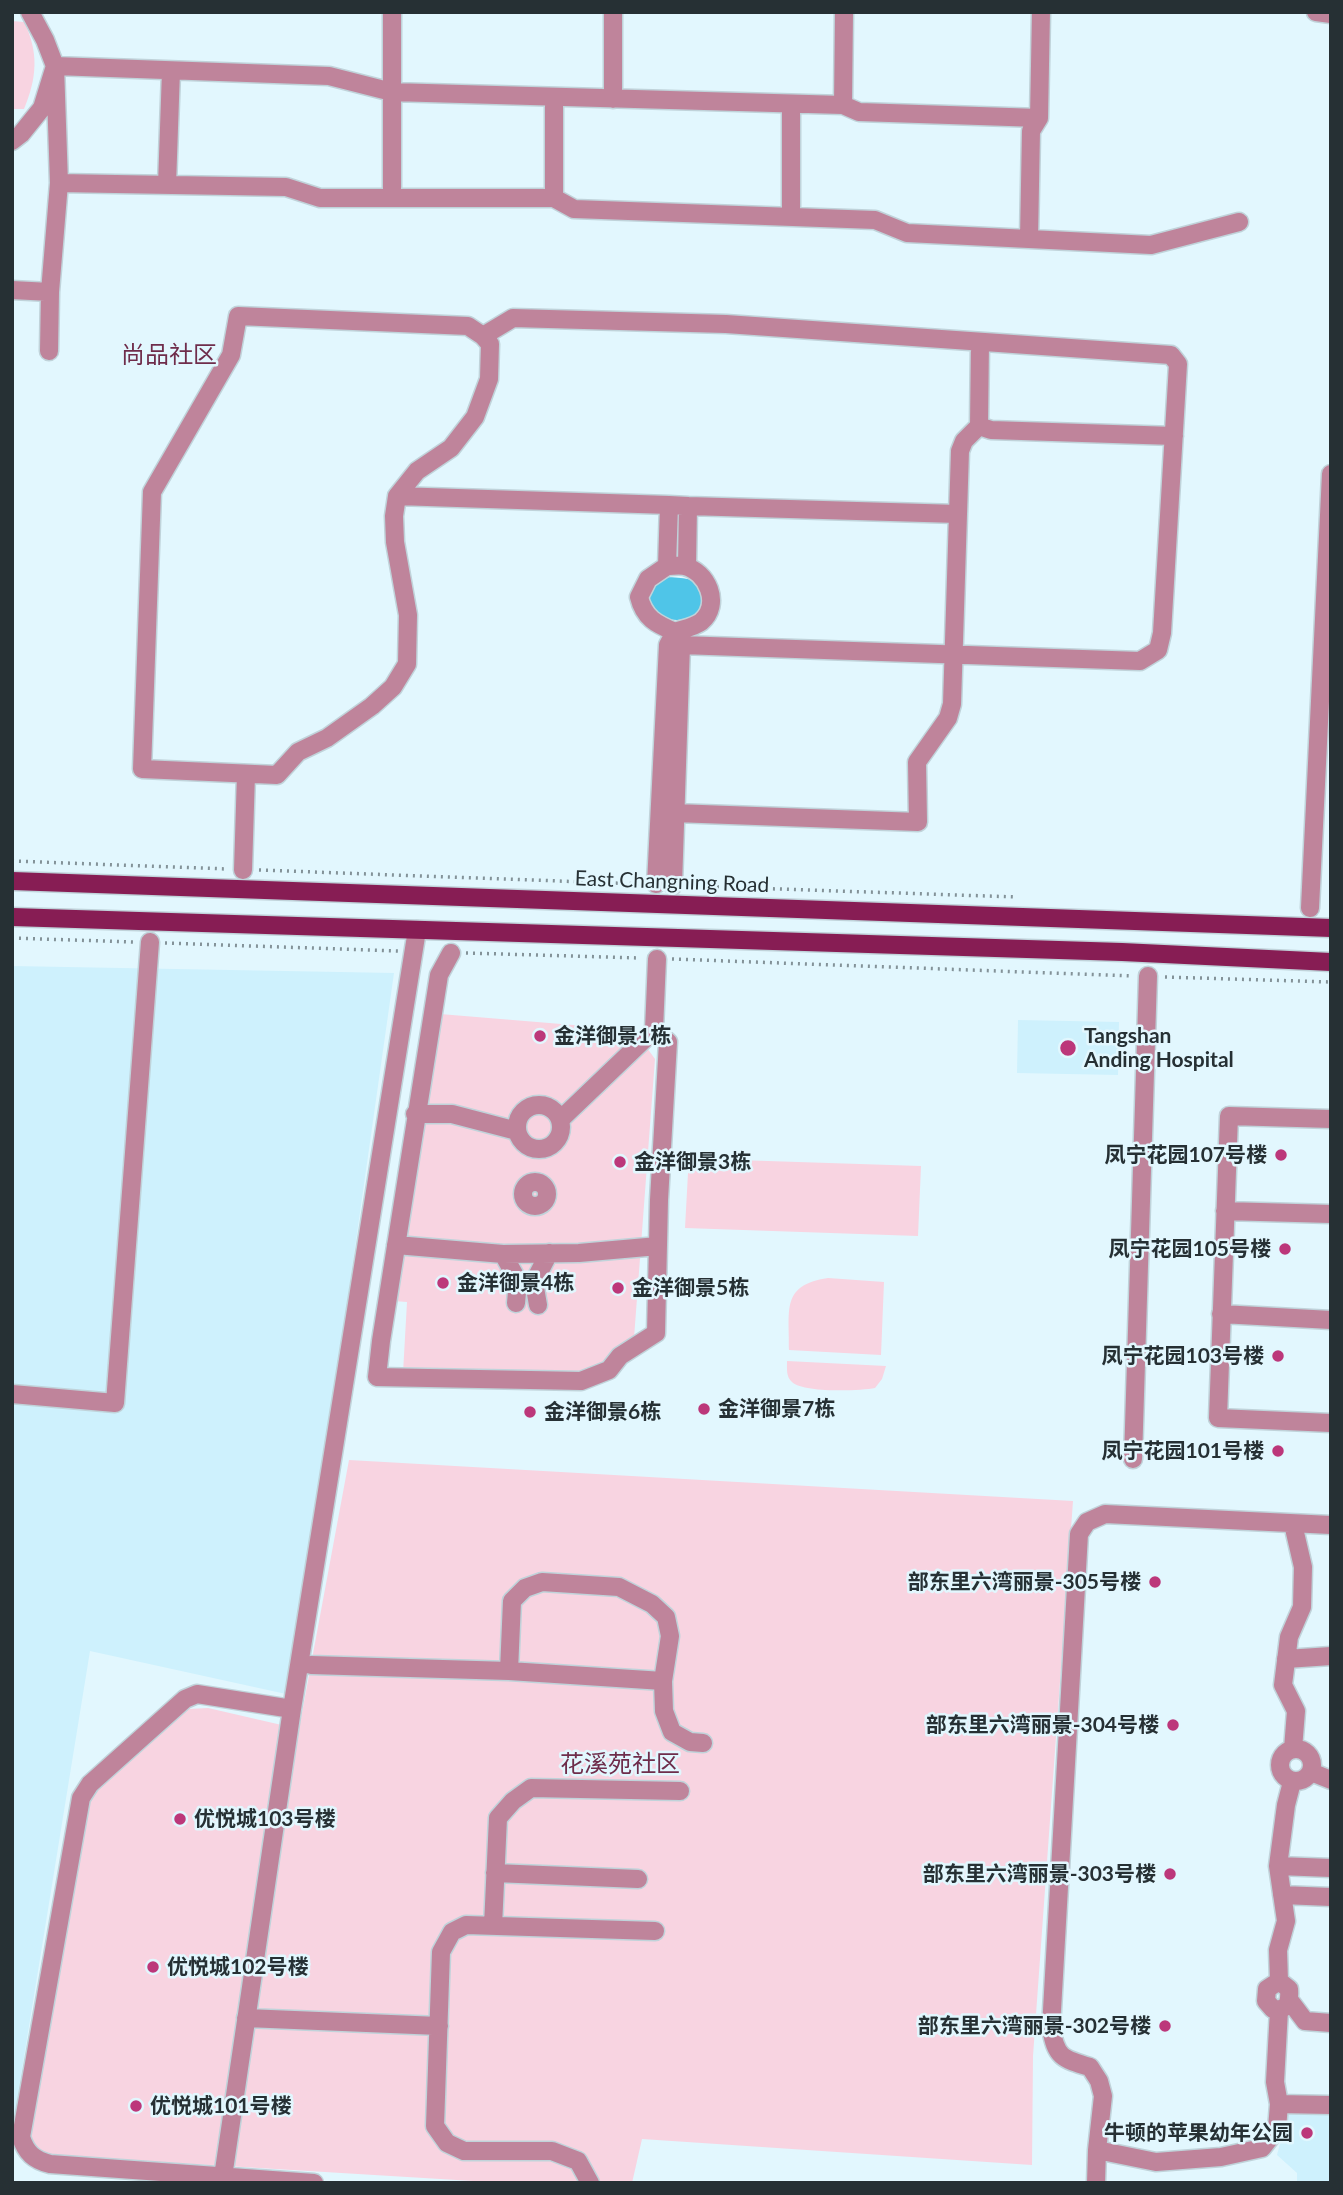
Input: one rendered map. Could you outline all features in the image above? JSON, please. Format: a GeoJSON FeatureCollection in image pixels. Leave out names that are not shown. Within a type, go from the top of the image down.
{"type":"FeatureCollection","features":[{"type":"Feature","properties":{"kind":"main road","name":"East Changning Road"},"geometry":{"type":"LineString","coordinates":[[12,881],[1331,928]]}},
{"type":"Feature","properties":{"kind":"main road"},"geometry":{"type":"LineString","coordinates":[[12,917],[1122,952],[1331,962]]}},
{"type":"Feature","properties":{"kind":"street"},"geometry":{"type":"LineString","coordinates":[[30,12],[55,66],[59,183],[50,292],[49,351]]}},
{"type":"Feature","properties":{"kind":"street"},"geometry":{"type":"LineString","coordinates":[[391,12],[392,198]]}},
{"type":"Feature","properties":{"kind":"street"},"geometry":{"type":"LineString","coordinates":[[613,12],[613,99]]}},
{"type":"Feature","properties":{"kind":"street"},"geometry":{"type":"LineString","coordinates":[[843,105],[844,12]]}},
{"type":"Feature","properties":{"kind":"street"},"geometry":{"type":"LineString","coordinates":[[1029,239],[1031,131],[1039,118],[1041,12]]}},
{"type":"Feature","properties":{"kind":"street"},"geometry":{"type":"LineString","coordinates":[[1316,12],[1331,14]]}},
{"type":"Feature","properties":{"kind":"street"},"geometry":{"type":"LineString","coordinates":[[55,66],[329,76],[392,92],[843,105],[859,112],[1039,118]]}},
{"type":"Feature","properties":{"kind":"street"},"geometry":{"type":"LineString","coordinates":[[12,141],[42,108],[55,66]]}},
{"type":"Feature","properties":{"kind":"street"},"geometry":{"type":"LineString","coordinates":[[167,185],[171,71]]}},
{"type":"Feature","properties":{"kind":"street"},"geometry":{"type":"LineString","coordinates":[[554,97],[554,198]]}},
{"type":"Feature","properties":{"kind":"street"},"geometry":{"type":"LineString","coordinates":[[791,217],[792,104]]}},
{"type":"Feature","properties":{"kind":"street"},"geometry":{"type":"LineString","coordinates":[[59,183],[286,187],[320,198],[554,198],[574,209],[875,220],[906,233],[1152,246],[1239,222]]}},
{"type":"Feature","properties":{"kind":"street"},"geometry":{"type":"LineString","coordinates":[[12,290],[50,292]]}},
{"type":"Feature","properties":{"kind":"street"},"geometry":{"type":"LineString","coordinates":[[238,316],[468,326],[483,336],[490,344],[489,379],[475,417],[451,447],[417,471],[397,496],[394,516],[395,542],[408,615],[407,664],[393,687],[372,706],[327,738],[298,752],[277,775],[142,769],[152,492],[231,355],[238,316]]}},
{"type":"Feature","properties":{"kind":"street"},"geometry":{"type":"LineString","coordinates":[[483,336],[513,318],[726,324],[1171,355],[1178,364],[1163,633],[1158,650],[1140,661],[953,655],[678,639],[654,623],[642,610],[639,597],[648,579],[667,566],[687,566],[705,580],[712,595],[710,611],[699,624],[678,639],[668,645],[665,885],[675,813],[678,639]]}},
{"type":"Feature","properties":{"kind":"street"},"geometry":{"type":"LineString","coordinates":[[675,813],[918,822],[917,762],[948,718],[952,704],[960,451],[964,441],[979,426],[979,342]]}},
{"type":"Feature","properties":{"kind":"street"},"geometry":{"type":"LineString","coordinates":[[979,426],[990,430],[1174,436]]}},
{"type":"Feature","properties":{"kind":"street"},"geometry":{"type":"LineString","coordinates":[[1310,908],[1323,792],[1331,474]]}},
{"type":"Feature","properties":{"kind":"street"},"geometry":{"type":"LineString","coordinates":[[397,496],[958,514]]}},
{"type":"Feature","properties":{"kind":"street"},"geometry":{"type":"LineString","coordinates":[[667,566],[670,505]]}},
{"type":"Feature","properties":{"kind":"street"},"geometry":{"type":"LineString","coordinates":[[687,566],[688,506]]}},
{"type":"Feature","properties":{"kind":"street"},"geometry":{"type":"LineString","coordinates":[[243,870],[246,774]]}},
{"type":"Feature","properties":{"kind":"street"},"geometry":{"type":"LineString","coordinates":[[223,2177],[292,1709],[417,930]]}},
{"type":"Feature","properties":{"kind":"street"},"geometry":{"type":"LineString","coordinates":[[12,1394],[115,1403],[150,942]]}},
{"type":"Feature","properties":{"kind":"street"},"geometry":{"type":"LineString","coordinates":[[452,953],[439,975],[415,1114],[377,1377],[581,1381],[610,1370],[620,1356],[656,1333],[668,1042],[654,1030]]}},
{"type":"Feature","properties":{"kind":"street"},"geometry":{"type":"LineString","coordinates":[[561,1119],[654,1030],[657,959]]}},
{"type":"Feature","properties":{"kind":"street"},"geometry":{"type":"LineString","coordinates":[[1133,1459],[1148,976]]}},
{"type":"Feature","properties":{"kind":"street"},"geometry":{"type":"LineString","coordinates":[[537,1105],[552,1108],[561,1119],[562,1127],[557,1141],[545,1149],[538,1150],[524,1144],[517,1131],[519,1116],[537,1105]]}},
{"type":"Feature","properties":{"kind":"street"},"geometry":{"type":"LineString","coordinates":[[415,1114],[452,1114],[517,1131]]}},
{"type":"Feature","properties":{"kind":"street"},"geometry":{"type":"LineString","coordinates":[[1331,1119],[1229,1116],[1218,1418],[1331,1423]]}},
{"type":"Feature","properties":{"kind":"street"},"geometry":{"type":"LineString","coordinates":[[535,1182],[538,1150]]}},
{"type":"Feature","properties":{"kind":"street"},"geometry":{"type":"LineString","coordinates":[[1225,1211],[1331,1214]]}},
{"type":"Feature","properties":{"kind":"street"},"geometry":{"type":"LineString","coordinates":[[396,1245],[503,1254],[658,1246]]}},
{"type":"Feature","properties":{"kind":"street"},"geometry":{"type":"LineString","coordinates":[[538,1304],[534,1282],[550,1253]]}},
{"type":"Feature","properties":{"kind":"street"},"geometry":{"type":"LineString","coordinates":[[503,1254],[517,1281],[516,1303]]}},
{"type":"Feature","properties":{"kind":"street"},"geometry":{"type":"LineString","coordinates":[[1221,1314],[1331,1320]]}},
{"type":"Feature","properties":{"kind":"street"},"geometry":{"type":"LineString","coordinates":[[1096,2183],[1102,2096],[1099,2081],[1090,2067],[1065,2060],[1054,2048],[1051,2028],[1079,1534],[1087,1522],[1105,1514],[1331,1525]]}},
{"type":"Feature","properties":{"kind":"street"},"geometry":{"type":"LineString","coordinates":[[1293,1524],[1303,1567],[1302,1606],[1289,1637],[1283,1685],[1296,1711],[1293,1749]]}},
{"type":"Feature","properties":{"kind":"street"},"geometry":{"type":"LineString","coordinates":[[509,1671],[512,1601],[525,1588],[542,1582],[619,1587],[652,1604],[667,1617],[670,1636],[663,1681],[664,1711],[672,1732],[690,1742],[703,1743]]}},
{"type":"Feature","properties":{"kind":"street"},"geometry":{"type":"LineString","coordinates":[[1286,1659],[1331,1656]]}},
{"type":"Feature","properties":{"kind":"street"},"geometry":{"type":"LineString","coordinates":[[311,1665],[509,1671],[663,1681]]}},
{"type":"Feature","properties":{"kind":"street"},"geometry":{"type":"LineString","coordinates":[[292,1709],[197,1694],[185,1699],[90,1784],[81,1798],[21,2137],[24,2148],[36,2160],[50,2164],[314,2183]]}},
{"type":"Feature","properties":{"kind":"street"},"geometry":{"type":"LineString","coordinates":[[1293,1749],[1306,1752],[1312,1762],[1311,1772],[1304,1780],[1292,1782],[1283,1777],[1279,1767],[1282,1756],[1293,1749]]}},
{"type":"Feature","properties":{"kind":"street"},"geometry":{"type":"LineString","coordinates":[[1311,1772],[1331,1780]]}},
{"type":"Feature","properties":{"kind":"street"},"geometry":{"type":"LineString","coordinates":[[1284,2005],[1273,2008],[1266,2000],[1267,1989],[1279,1981],[1278,1950],[1286,1921],[1278,1866],[1286,1805],[1292,1782]]}},
{"type":"Feature","properties":{"kind":"street"},"geometry":{"type":"LineString","coordinates":[[493,1926],[498,1818],[513,1801],[531,1788],[680,1791]]}},
{"type":"Feature","properties":{"kind":"street"},"geometry":{"type":"LineString","coordinates":[[1278,1866],[1331,1868]]}},
{"type":"Feature","properties":{"kind":"street"},"geometry":{"type":"LineString","coordinates":[[495,1873],[638,1879]]}},
{"type":"Feature","properties":{"kind":"street"},"geometry":{"type":"LineString","coordinates":[[1282,1895],[1331,1897]]}},
{"type":"Feature","properties":{"kind":"street"},"geometry":{"type":"LineString","coordinates":[[590,2183],[578,2161],[552,2151],[464,2151],[447,2143],[435,2126],[441,1952],[452,1932],[466,1925],[655,1931]]}},
{"type":"Feature","properties":{"kind":"street"},"geometry":{"type":"LineString","coordinates":[[1097,2150],[1156,2162],[1221,2157],[1262,2148],[1277,2129],[1279,2104],[1275,2082],[1284,2005]]}},
{"type":"Feature","properties":{"kind":"street"},"geometry":{"type":"LineString","coordinates":[[1284,2005],[1305,2021],[1331,2023]]}},
{"type":"Feature","properties":{"kind":"street"},"geometry":{"type":"LineString","coordinates":[[246,2018],[439,2026]]}},
{"type":"Feature","properties":{"kind":"street"},"geometry":{"type":"LineString","coordinates":[[1279,2104],[1331,2105]]}},
{"type":"Feature","properties":{"kind":"shaded area"},"geometry":{"type":"Polygon","coordinates":[[[12,21],[24,22],[34,55],[32,87],[24,109],[12,109],[12,21]]]}},
{"type":"Feature","properties":{"kind":"shaded area"},"geometry":{"type":"Polygon","coordinates":[[[12,966],[394,973],[325,1459],[286,1694],[90,1651],[12,2131],[12,966]]]}},
{"type":"Feature","properties":{"kind":"shaded area"},"geometry":{"type":"Polygon","coordinates":[[[440,1014],[634,1030],[655,1059],[634,1338],[611,1351],[599,1366],[582,1375],[403,1373],[407,1302],[393,1301],[440,1014]]]}},
{"type":"Feature","properties":{"kind":"shaded area","name":"Tangshan Anding Hospital"},"geometry":{"type":"Polygon","coordinates":[[[1018,1020],[1119,1022],[1118,1075],[1017,1073],[1018,1020]]]}},
{"type":"Feature","properties":{"kind":"shaded area"},"geometry":{"type":"Polygon","coordinates":[[[706,1159],[921,1166],[918,1236],[685,1228],[688,1173],[697,1161],[706,1159]]]}},
{"type":"Feature","properties":{"kind":"shaded area"},"geometry":{"type":"Polygon","coordinates":[[[828,1278],[884,1282],[881,1355],[789,1350],[789,1312],[795,1294],[802,1287],[828,1278]]]}},
{"type":"Feature","properties":{"kind":"shaded area"},"geometry":{"type":"Polygon","coordinates":[[[787,1361],[886,1366],[882,1379],[875,1388],[832,1390],[798,1386],[790,1380],[787,1361]]]}},
{"type":"Feature","properties":{"kind":"shaded area"},"geometry":{"type":"Polygon","coordinates":[[[349,1460],[1073,1501],[1033,2056],[1032,2165],[642,2139],[632,2183],[506,2183],[45,2155],[35,2150],[30,2130],[88,1805],[95,1792],[188,1709],[208,1708],[299,1729],[349,1460]]]}},
{"type":"Feature","properties":{"kind":"shaded area","name":"牛顿的苹果幼年公园"},"geometry":{"type":"Polygon","coordinates":[[[1289,2110],[1331,2111],[1331,2183],[1297,2183],[1297,2173],[1277,2155],[1289,2110]]]}},
{"type":"Feature","properties":{"kind":"water"},"geometry":{"type":"Polygon","coordinates":[[[666,577],[689,579],[702,587],[706,592],[702,614],[676,620],[651,613],[646,590],[652,582],[666,577]]]}},
{"type":"Feature","properties":{"kind":"place","name":"金洋御景1栋"},"geometry":{"type":"Point","coordinates":[540,1036]}},
{"type":"Feature","properties":{"kind":"place","name":"Tangshan Anding Hospital"},"geometry":{"type":"Point","coordinates":[1068,1048]}},
{"type":"Feature","properties":{"kind":"place","name":"凤宁花园107号楼"},"geometry":{"type":"Point","coordinates":[1281,1155]}},
{"type":"Feature","properties":{"kind":"place","name":"金洋御景3栋"},"geometry":{"type":"Point","coordinates":[620,1162]}},
{"type":"Feature","properties":{"kind":"place","name":"凤宁花园105号楼"},"geometry":{"type":"Point","coordinates":[1285,1249]}},
{"type":"Feature","properties":{"kind":"place","name":"金洋御景4栋"},"geometry":{"type":"Point","coordinates":[443,1283]}},
{"type":"Feature","properties":{"kind":"place","name":"金洋御景5栋"},"geometry":{"type":"Point","coordinates":[618,1288]}},
{"type":"Feature","properties":{"kind":"place","name":"凤宁花园103号楼"},"geometry":{"type":"Point","coordinates":[1278,1356]}},
{"type":"Feature","properties":{"kind":"place","name":"金洋御景7栋"},"geometry":{"type":"Point","coordinates":[704,1409]}},
{"type":"Feature","properties":{"kind":"place","name":"金洋御景6栋"},"geometry":{"type":"Point","coordinates":[530,1412]}},
{"type":"Feature","properties":{"kind":"place","name":"凤宁花园101号楼"},"geometry":{"type":"Point","coordinates":[1278,1451]}},
{"type":"Feature","properties":{"kind":"place","name":"部东里六湾丽景-305号楼"},"geometry":{"type":"Point","coordinates":[1155,1582]}},
{"type":"Feature","properties":{"kind":"place","name":"部东里六湾丽景-304号楼"},"geometry":{"type":"Point","coordinates":[1173,1725]}},
{"type":"Feature","properties":{"kind":"place","name":"优悦城103号楼"},"geometry":{"type":"Point","coordinates":[180,1819]}},
{"type":"Feature","properties":{"kind":"place","name":"部东里六湾丽景-303号楼"},"geometry":{"type":"Point","coordinates":[1170,1874]}},
{"type":"Feature","properties":{"kind":"place","name":"优悦城102号楼"},"geometry":{"type":"Point","coordinates":[153,1967]}},
{"type":"Feature","properties":{"kind":"place","name":"部东里六湾丽景-302号楼"},"geometry":{"type":"Point","coordinates":[1165,2026]}},
{"type":"Feature","properties":{"kind":"place","name":"优悦城101号楼"},"geometry":{"type":"Point","coordinates":[136,2106]}},
{"type":"Feature","properties":{"kind":"place","name":"牛顿的苹果幼年公园"},"geometry":{"type":"Point","coordinates":[1307,2133]}},
{"type":"Feature","properties":{"kind":"district","name":"尚品社区"},"geometry":{"type":"Point","coordinates":[169,355]}},
{"type":"Feature","properties":{"kind":"district","name":"花溪苑社区"},"geometry":{"type":"Point","coordinates":[620,1764]}}]}
